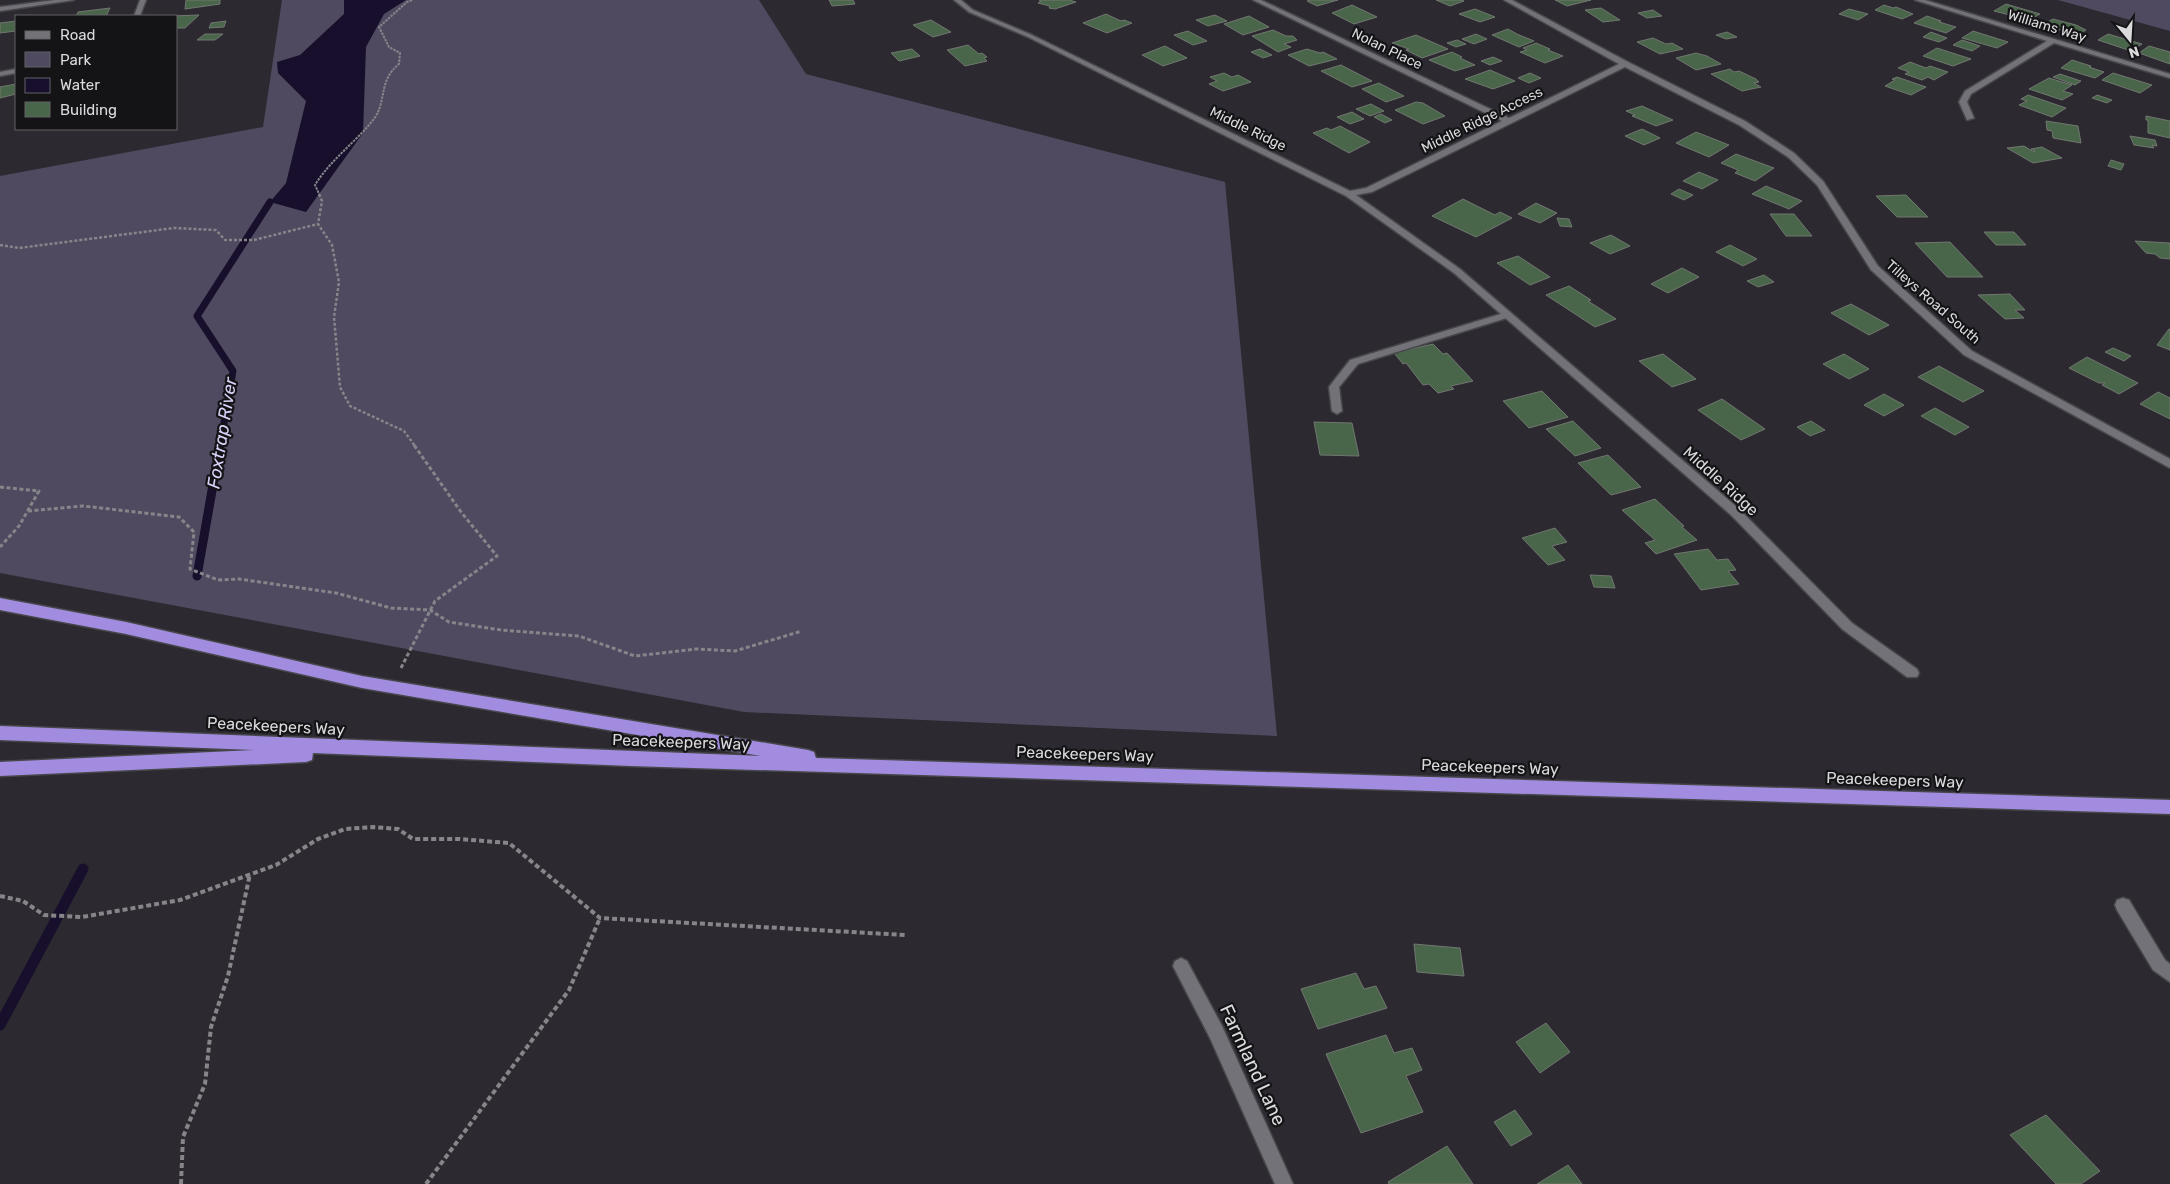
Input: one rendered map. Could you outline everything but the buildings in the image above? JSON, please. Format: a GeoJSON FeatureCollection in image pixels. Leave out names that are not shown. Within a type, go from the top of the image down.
{"type":"FeatureCollection","features":[{"type":"Feature","properties":{"kind":"highway"},"geometry":{"type":"LineString","coordinates":[[0,604],[126,628],[362,682],[866,766]]}},
{"type":"Feature","properties":{"kind":"highway","name":"Peacekeepers Way"},"geometry":{"type":"LineString","coordinates":[[0,733],[402,750],[866,766],[2170,807]]}},
{"type":"Feature","properties":{"kind":"highway"},"geometry":{"type":"LineString","coordinates":[[0,769],[402,750]]}},
{"type":"Feature","properties":{"kind":"street"},"geometry":{"type":"LineString","coordinates":[[0,9],[71,0]]}},
{"type":"Feature","properties":{"kind":"street"},"geometry":{"type":"LineString","coordinates":[[137,15],[143,0]]}},
{"type":"Feature","properties":{"kind":"street","name":"Middle Ridge"},"geometry":{"type":"LineString","coordinates":[[957,0],[971,10],[1030,36],[1349,194],[1457,271],[1735,512],[1846,626],[1912,673]]}},
{"type":"Feature","properties":{"kind":"street","name":"Nolan Place"},"geometry":{"type":"LineString","coordinates":[[1256,0],[1508,121]]}},
{"type":"Feature","properties":{"kind":"street","name":"Tilleys Road South"},"geometry":{"type":"LineString","coordinates":[[1507,0],[1626,64],[1742,123],[1791,155],[1820,183],[1874,268],[1968,353],[2170,464]]}},
{"type":"Feature","properties":{"kind":"street","name":"Williams Way"},"geometry":{"type":"LineString","coordinates":[[1918,0],[2170,76]]}},
{"type":"Feature","properties":{"kind":"street"},"geometry":{"type":"LineString","coordinates":[[1970,118],[1964,102],[1968,94],[2052,41]]}},
{"type":"Feature","properties":{"kind":"street","name":"Middle Ridge Access"},"geometry":{"type":"LineString","coordinates":[[1349,194],[1369,190],[1626,64]]}},
{"type":"Feature","properties":{"kind":"street"},"geometry":{"type":"LineString","coordinates":[[0,74],[15,71]]}},
{"type":"Feature","properties":{"kind":"street"},"geometry":{"type":"LineString","coordinates":[[1337,411],[1334,386],[1354,362],[1507,315]]}},
{"type":"Feature","properties":{"kind":"street"},"geometry":{"type":"LineString","coordinates":[[2122,905],[2159,965],[2170,974]]}},
{"type":"Feature","properties":{"kind":"street","name":"Farmland Lane"},"geometry":{"type":"LineString","coordinates":[[1181,966],[1216,1032],[1284,1184]]}},
{"type":"Feature","properties":{"kind":"path"},"geometry":{"type":"LineString","coordinates":[[392,687],[435,601],[497,556],[461,512],[404,431],[350,406],[340,387],[334,317],[339,282],[332,245],[318,224],[322,201],[315,185],[326,167],[340,155],[375,117],[388,72],[399,64],[400,53],[389,47],[379,27],[407,2],[413,0]]}},
{"type":"Feature","properties":{"kind":"path"},"geometry":{"type":"LineString","coordinates":[[0,245],[19,248],[174,228],[216,230],[224,240],[254,240],[318,224]]}},
{"type":"Feature","properties":{"kind":"path"},"geometry":{"type":"LineString","coordinates":[[0,487],[39,491],[19,526],[0,547]]}},
{"type":"Feature","properties":{"kind":"path"},"geometry":{"type":"LineString","coordinates":[[28,511],[84,506],[179,517],[194,532],[190,569],[218,580],[240,579],[336,593],[391,608],[430,610],[449,622],[501,630],[579,636],[635,656],[696,649],[735,651],[757,646],[802,631]]}},
{"type":"Feature","properties":{"kind":"path"},"geometry":{"type":"LineString","coordinates":[[0,896],[23,900],[44,915],[82,917],[180,900],[276,864],[318,839],[345,829],[373,827],[398,829],[413,839],[509,843],[600,918],[905,934]]}},
{"type":"Feature","properties":{"kind":"path"},"geometry":{"type":"LineString","coordinates":[[181,1184],[182,1137],[205,1084],[211,1027],[228,976],[250,874]]}},
{"type":"Feature","properties":{"kind":"path"},"geometry":{"type":"LineString","coordinates":[[426,1184],[569,990],[600,918]]}},
{"type":"Feature","properties":{"kind":"green space"},"geometry":{"type":"Polygon","coordinates":[[[282,0],[759,0],[806,74],[1225,182],[1277,736],[744,712],[0,573],[0,176],[263,127],[282,0]]]}},
{"type":"Feature","properties":{"kind":"green space"},"geometry":{"type":"Polygon","coordinates":[[[2058,0],[2170,0],[2170,31],[2058,0]]]}},
{"type":"Feature","properties":{"kind":"water"},"geometry":{"type":"Polygon","coordinates":[[[344,0],[406,0],[384,14],[366,47],[363,133],[306,212],[270,202],[286,183],[306,101],[278,73],[277,62],[300,55],[344,14],[344,0]]]}},
{"type":"Feature","properties":{"kind":"waterway","name":"Foxtrap River"},"geometry":{"type":"LineString","coordinates":[[220,446],[233,371],[197,316],[270,202]]}},
{"type":"Feature","properties":{"kind":"waterway","name":"Foxtrap River"},"geometry":{"type":"LineString","coordinates":[[197,576],[220,445]]}},
{"type":"Feature","properties":{"kind":"waterway","name":"Foxtrap River"},"geometry":{"type":"LineString","coordinates":[[0,1025],[83,869]]}}]}
